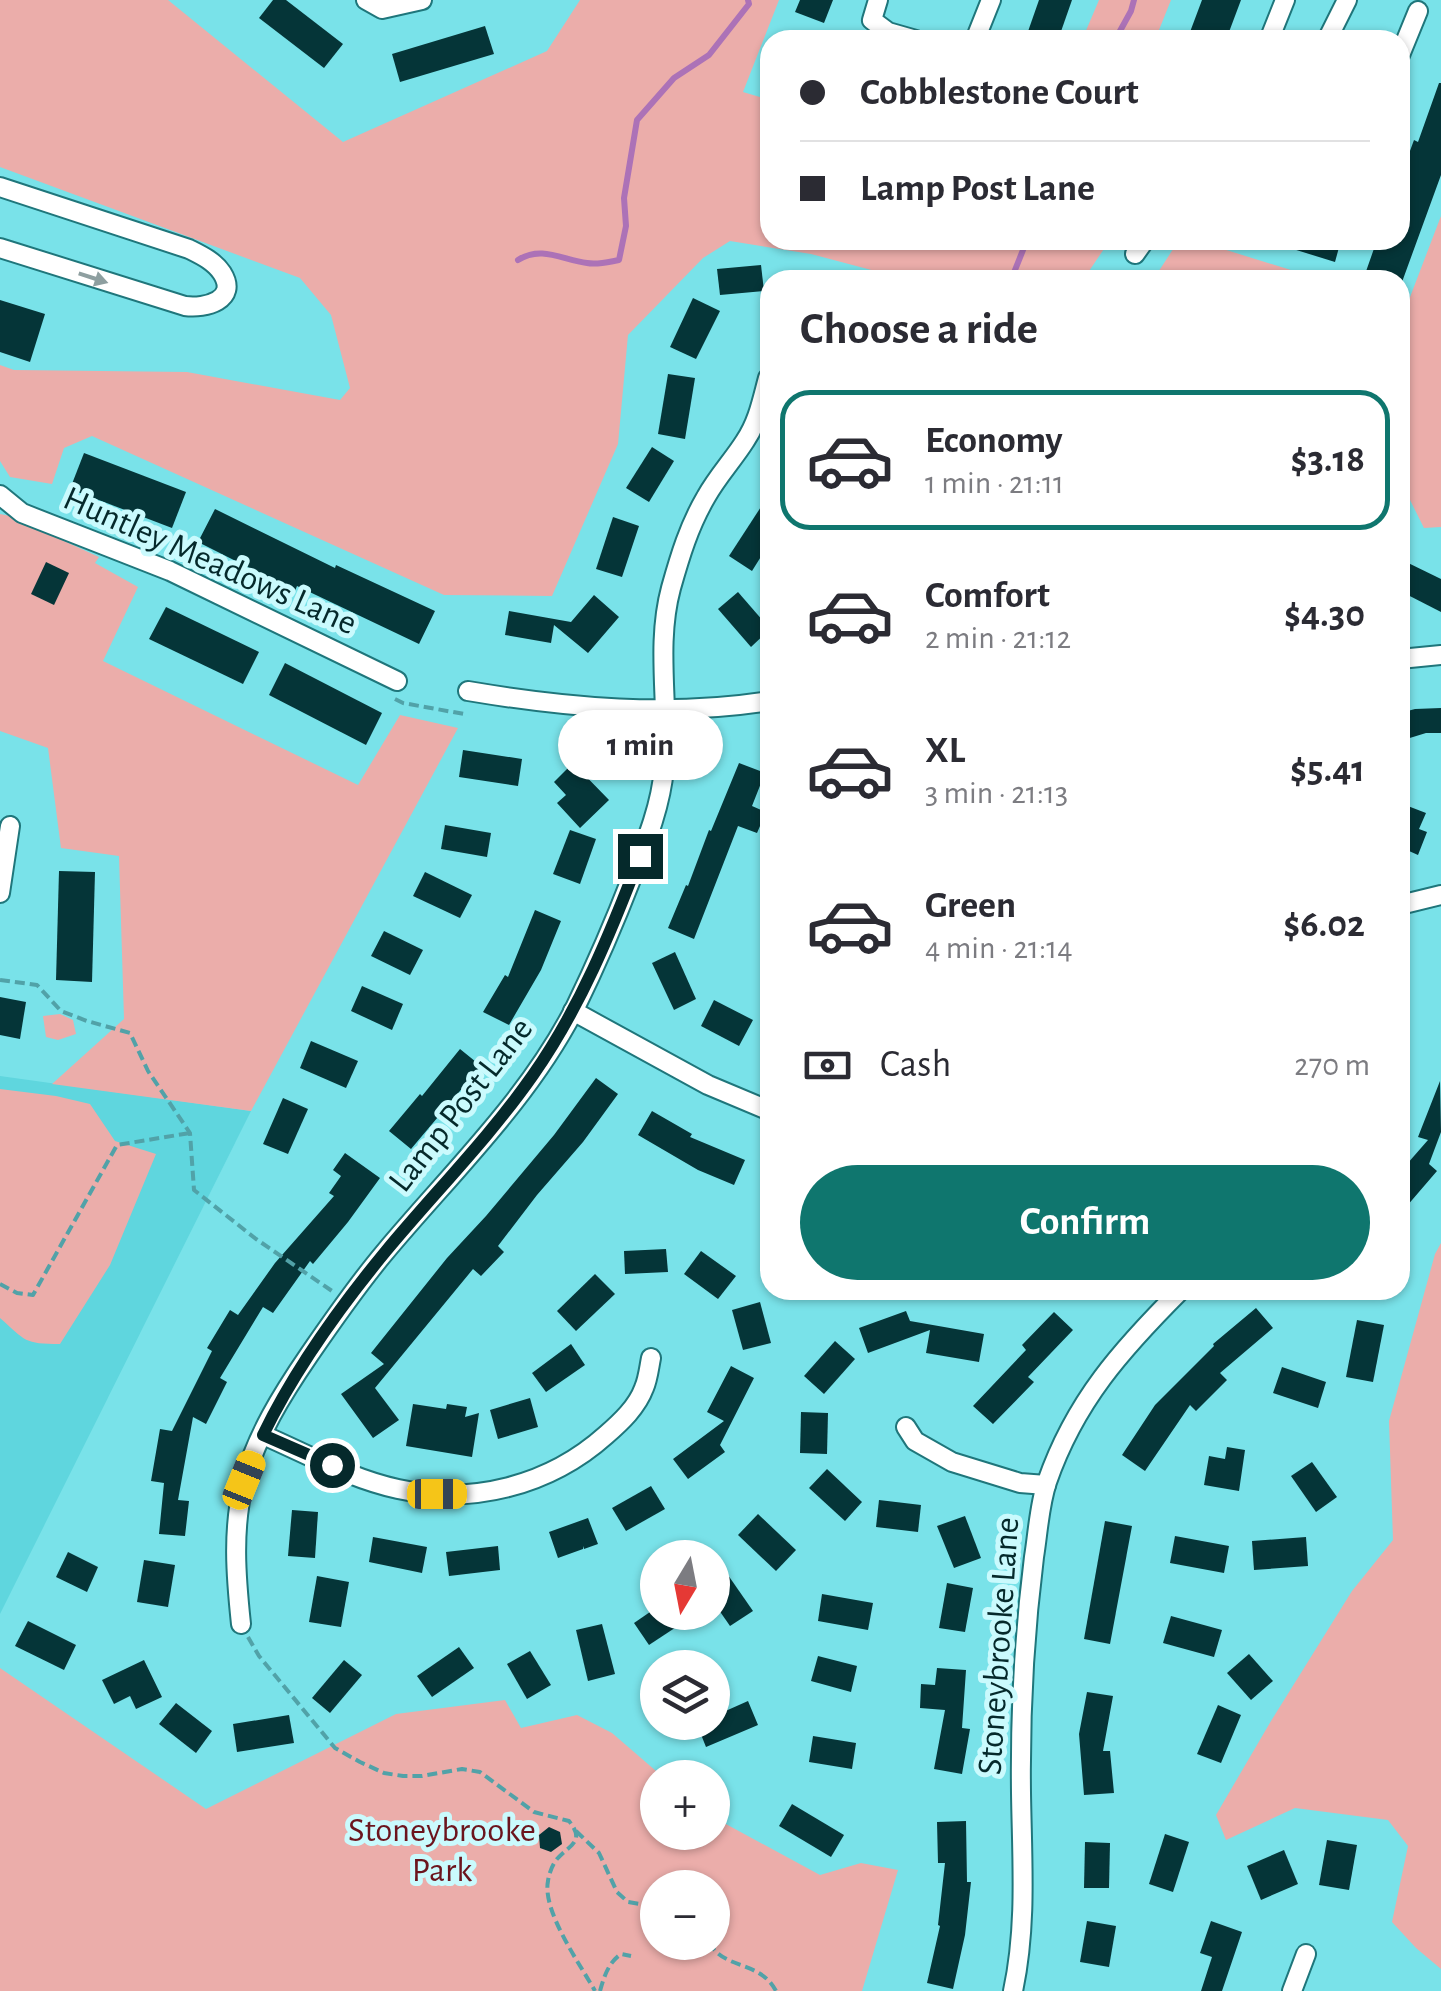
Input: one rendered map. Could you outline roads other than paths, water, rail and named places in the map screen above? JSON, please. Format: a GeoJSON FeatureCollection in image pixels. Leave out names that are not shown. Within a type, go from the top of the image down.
{"type":"FeatureCollection","features":[{"type":"Feature","properties":{"kind":"street"},"geometry":{"type":"LineString","coordinates":[[366,0],[382,9],[422,0]]}},
{"type":"Feature","properties":{"kind":"street"},"geometry":{"type":"LineString","coordinates":[[878,0],[872,20],[885,30]]}},
{"type":"Feature","properties":{"kind":"street"},"geometry":{"type":"LineString","coordinates":[[979,30],[991,0]]}},
{"type":"Feature","properties":{"kind":"street"},"geometry":{"type":"LineString","coordinates":[[1273,30],[1286,0]]}},
{"type":"Feature","properties":{"kind":"street"},"geometry":{"type":"LineString","coordinates":[[1332,30],[1347,0]]}},
{"type":"Feature","properties":{"kind":"street"},"geometry":{"type":"LineString","coordinates":[[1410,31],[1418,11]]}},
{"type":"Feature","properties":{"kind":"street"},"geometry":{"type":"LineString","coordinates":[[0,187],[189,249],[213,263],[226,282],[224,293],[210,306],[198,308],[0,248]]}},
{"type":"Feature","properties":{"kind":"street","name":"Lamp Post Lane"},"geometry":{"type":"LineString","coordinates":[[241,1624],[236,1565],[244,1480],[284,1392],[384,1253],[497,1123],[534,1074],[573,1011],[614,924],[661,791],[665,766],[665,617],[684,540],[709,491],[747,438],[760,409]]}},
{"type":"Feature","properties":{"kind":"street","name":"Huntley Meadows Lane"},"geometry":{"type":"LineString","coordinates":[[0,496],[22,513],[170,571],[397,681]]}},
{"type":"Feature","properties":{"kind":"street"},"geometry":{"type":"LineString","coordinates":[[1410,658],[1441,654]]}},
{"type":"Feature","properties":{"kind":"street"},"geometry":{"type":"LineString","coordinates":[[468,690],[618,710],[760,702]]}},
{"type":"Feature","properties":{"kind":"street"},"geometry":{"type":"LineString","coordinates":[[0,893],[10,826]]}},
{"type":"Feature","properties":{"kind":"street"},"geometry":{"type":"LineString","coordinates":[[1410,903],[1441,895]]}},
{"type":"Feature","properties":{"kind":"street"},"geometry":{"type":"LineString","coordinates":[[573,1011],[708,1085],[760,1107]]}},
{"type":"Feature","properties":{"kind":"street","name":"Stoneybrooke Lane"},"geometry":{"type":"LineString","coordinates":[[1013,1991],[1023,1894],[1024,1659],[1046,1484],[1103,1374],[1171,1300]]}},
{"type":"Feature","properties":{"kind":"street"},"geometry":{"type":"LineString","coordinates":[[263,1435],[384,1486],[437,1494],[480,1493],[547,1475],[590,1450],[632,1408],[645,1387],[651,1358]]}},
{"type":"Feature","properties":{"kind":"street"},"geometry":{"type":"LineString","coordinates":[[906,1427],[915,1441],[952,1462],[1020,1483],[1046,1484]]}},
{"type":"Feature","properties":{"kind":"street"},"geometry":{"type":"LineString","coordinates":[[1292,1991],[1306,1954]]}},
{"type":"Feature","properties":{"kind":"waterway"},"geometry":{"type":"LineString","coordinates":[[518,260],[535,254],[591,264],[619,260],[637,120],[674,78],[709,55],[749,4],[748,0]]}},
{"type":"Feature","properties":{"kind":"waterway"},"geometry":{"type":"LineString","coordinates":[[1121,30],[1134,0]]}},
{"type":"Feature","properties":{"kind":"waterway"},"geometry":{"type":"LineString","coordinates":[[1015,270],[1023,250]]}},
{"type":"Feature","properties":{"kind":"park label","name":"Stoneybrooke Park"},"geometry":{"type":"Point","coordinates":[442,1850]}}]}
